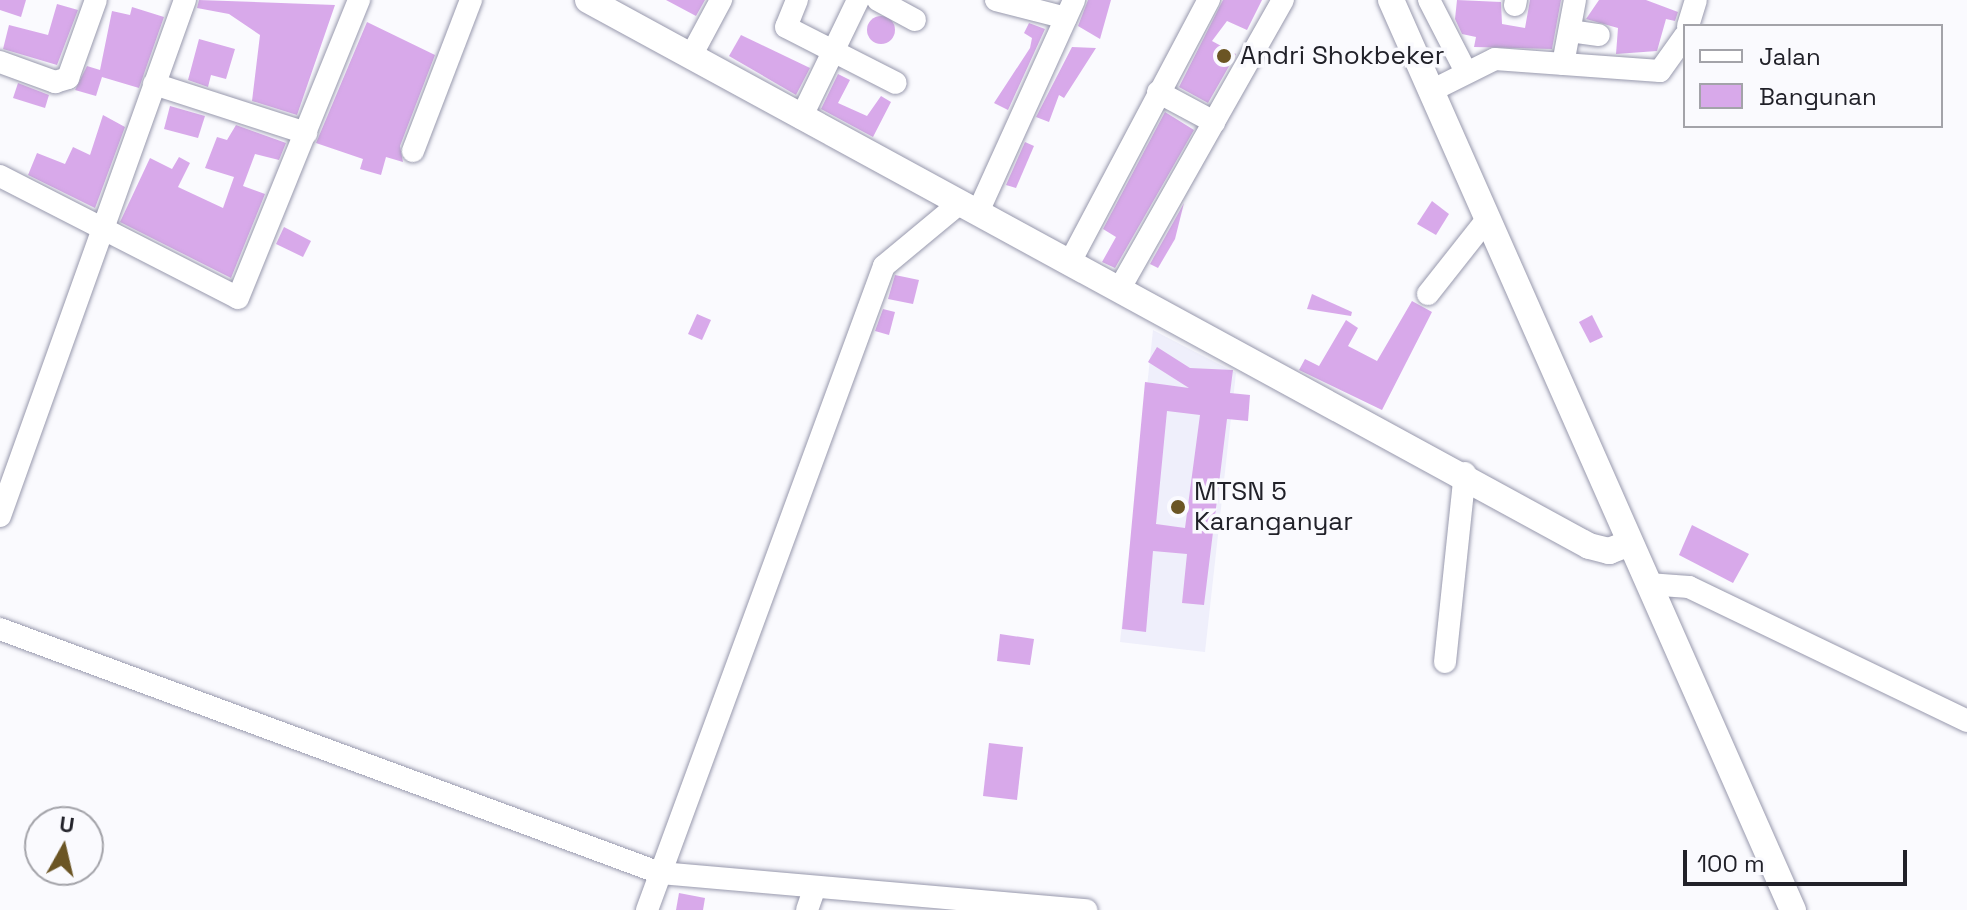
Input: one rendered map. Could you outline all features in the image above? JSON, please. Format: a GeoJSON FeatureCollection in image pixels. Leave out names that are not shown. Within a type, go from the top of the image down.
{"type":"FeatureCollection","features":[{"type":"Feature","properties":{"kind":"main road"},"geometry":{"type":"LineString","coordinates":[[588,0],[801,118],[1465,473],[1598,550],[1630,543]]}},
{"type":"Feature","properties":{"kind":"main road"},"geometry":{"type":"LineString","coordinates":[[1391,0],[1436,88],[1488,218],[1630,543],[1668,584],[1793,910]]}},
{"type":"Feature","properties":{"kind":"street"},"geometry":{"type":"LineString","coordinates":[[0,62],[55,82],[68,78],[96,0]]}},
{"type":"Feature","properties":{"kind":"street"},"geometry":{"type":"LineString","coordinates":[[0,176],[238,298],[359,0]]}},
{"type":"Feature","properties":{"kind":"street"},"geometry":{"type":"LineString","coordinates":[[413,151],[471,0]]}},
{"type":"Feature","properties":{"kind":"street"},"geometry":{"type":"LineString","coordinates":[[691,56],[721,0]]}},
{"type":"Feature","properties":{"kind":"street"},"geometry":{"type":"LineString","coordinates":[[797,0],[785,26],[896,83]]}},
{"type":"Feature","properties":{"kind":"street"},"geometry":{"type":"LineString","coordinates":[[801,118],[858,0]]}},
{"type":"Feature","properties":{"kind":"street"},"geometry":{"type":"LineString","coordinates":[[878,0],[915,20]]}},
{"type":"Feature","properties":{"kind":"street"},"geometry":{"type":"LineString","coordinates":[[647,910],[884,266],[969,208],[1070,9],[996,0]]}},
{"type":"Feature","properties":{"kind":"street"},"geometry":{"type":"LineString","coordinates":[[1070,262],[1209,0]]}},
{"type":"Feature","properties":{"kind":"street"},"geometry":{"type":"LineString","coordinates":[[1120,288],[1283,0]]}},
{"type":"Feature","properties":{"kind":"street"},"geometry":{"type":"LineString","coordinates":[[1429,0],[1466,72]]}},
{"type":"Feature","properties":{"kind":"street"},"geometry":{"type":"LineString","coordinates":[[1563,64],[1575,0]]}},
{"type":"Feature","properties":{"kind":"street"},"geometry":{"type":"LineString","coordinates":[[1689,24],[1696,0]]}},
{"type":"Feature","properties":{"kind":"street"},"geometry":{"type":"LineString","coordinates":[[0,516],[181,1]]}},
{"type":"Feature","properties":{"kind":"street"},"geometry":{"type":"LineString","coordinates":[[1570,31],[1599,35]]}},
{"type":"Feature","properties":{"kind":"street"},"geometry":{"type":"LineString","coordinates":[[1436,88],[1495,59],[1660,71],[1683,39]]}},
{"type":"Feature","properties":{"kind":"street"},"geometry":{"type":"LineString","coordinates":[[154,84],[306,133]]}},
{"type":"Feature","properties":{"kind":"street"},"geometry":{"type":"LineString","coordinates":[[1158,92],[1214,122]]}},
{"type":"Feature","properties":{"kind":"street"},"geometry":{"type":"LineString","coordinates":[[1428,294],[1488,218]]}},
{"type":"Feature","properties":{"kind":"street"},"geometry":{"type":"LineString","coordinates":[[1445,662],[1465,473]]}},
{"type":"Feature","properties":{"kind":"street"},"geometry":{"type":"LineString","coordinates":[[1668,584],[1967,721]]}},
{"type":"Feature","properties":{"kind":"street"},"geometry":{"type":"LineString","coordinates":[[0,629],[660,873],[993,907],[1086,910]]}},
{"type":"Feature","properties":{"kind":"street"},"geometry":{"type":"LineString","coordinates":[[807,910],[815,887]]}},
{"type":"Feature","properties":{"kind":"shaded area","name":"MTSN 5 Karanganyar"},"geometry":{"type":"Polygon","coordinates":[[[1153,330],[1236,373],[1205,652],[1120,642],[1153,330]]]}},
{"type":"Feature","properties":{"kind":"building"},"geometry":{"type":"Polygon","coordinates":[[[0,0],[26,0],[21,17],[0,10],[0,0]]]}},
{"type":"Feature","properties":{"kind":"building"},"geometry":{"type":"Polygon","coordinates":[[[199,0],[335,5],[297,115],[252,101],[260,35],[229,14],[197,8],[199,0]]]}},
{"type":"Feature","properties":{"kind":"building"},"geometry":{"type":"Polygon","coordinates":[[[666,0],[705,0],[696,16],[666,0]]]}},
{"type":"Feature","properties":{"kind":"building"},"geometry":{"type":"Polygon","coordinates":[[[1088,0],[1111,0],[1100,39],[1078,26],[1088,0]]]}},
{"type":"Feature","properties":{"kind":"building"},"geometry":{"type":"Polygon","coordinates":[[[1223,0],[1262,0],[1247,30],[1227,21],[1212,41],[1236,54],[1208,103],[1179,87],[1223,0]]]}},
{"type":"Feature","properties":{"kind":"building"},"geometry":{"type":"Polygon","coordinates":[[[1457,0],[1501,2],[1502,24],[1525,28],[1530,0],[1561,0],[1552,49],[1474,47],[1476,37],[1462,34],[1455,19],[1457,0]]]}},
{"type":"Feature","properties":{"kind":"building"},"geometry":{"type":"Polygon","coordinates":[[[1599,0],[1646,0],[1678,12],[1675,21],[1666,19],[1657,51],[1616,54],[1618,28],[1586,19],[1599,0]]]}},
{"type":"Feature","properties":{"kind":"building"},"geometry":{"type":"Polygon","coordinates":[[[57,4],[78,10],[57,65],[3,49],[9,25],[48,35],[57,4]]]}},
{"type":"Feature","properties":{"kind":"building"},"geometry":{"type":"Polygon","coordinates":[[[132,7],[164,17],[139,88],[102,77],[96,96],[75,90],[87,66],[100,70],[112,11],[130,15],[132,7]]]}},
{"type":"Feature","properties":{"kind":"building"},"geometry":{"type":"Polygon","coordinates":[[[881,16],[891,20],[895,30],[891,40],[881,44],[871,40],[867,30],[871,20],[881,16]]]}},
{"type":"Feature","properties":{"kind":"building"},"geometry":{"type":"Polygon","coordinates":[[[367,22],[435,55],[400,146],[403,162],[386,157],[381,175],[360,169],[363,159],[316,143],[367,22]]]}},
{"type":"Feature","properties":{"kind":"building"},"geometry":{"type":"Polygon","coordinates":[[[1029,23],[1045,29],[1008,110],[994,103],[1030,48],[1032,38],[1024,33],[1029,23]]]}},
{"type":"Feature","properties":{"kind":"building"},"geometry":{"type":"Polygon","coordinates":[[[741,35],[810,68],[796,95],[729,56],[741,35]]]}},
{"type":"Feature","properties":{"kind":"building"},"geometry":{"type":"Polygon","coordinates":[[[199,39],[235,49],[226,79],[211,75],[208,87],[188,80],[199,39]]]}},
{"type":"Feature","properties":{"kind":"building"},"geometry":{"type":"Polygon","coordinates":[[[1072,47],[1096,48],[1064,98],[1059,95],[1049,122],[1036,117],[1072,47]]]}},
{"type":"Feature","properties":{"kind":"building"},"geometry":{"type":"Polygon","coordinates":[[[838,74],[850,80],[838,103],[867,116],[881,96],[891,102],[873,137],[821,109],[838,74]]]}},
{"type":"Feature","properties":{"kind":"building"},"geometry":{"type":"Polygon","coordinates":[[[18,83],[49,95],[45,108],[13,98],[18,83]]]}},
{"type":"Feature","properties":{"kind":"building"},"geometry":{"type":"Polygon","coordinates":[[[170,106],[205,116],[198,138],[164,129],[170,106]]]}},
{"type":"Feature","properties":{"kind":"building"},"geometry":{"type":"Polygon","coordinates":[[[1165,112],[1194,130],[1115,268],[1102,262],[1116,237],[1103,229],[1165,112]]]}},
{"type":"Feature","properties":{"kind":"building"},"geometry":{"type":"Polygon","coordinates":[[[103,115],[125,127],[95,208],[28,175],[37,153],[65,164],[73,147],[90,155],[103,115]]]}},
{"type":"Feature","properties":{"kind":"building"},"geometry":{"type":"Polygon","coordinates":[[[236,125],[286,143],[279,160],[255,154],[243,186],[265,194],[231,278],[120,222],[150,158],[172,169],[179,157],[190,163],[178,187],[223,208],[234,177],[205,168],[217,137],[227,140],[236,125]]]}},
{"type":"Feature","properties":{"kind":"building"},"geometry":{"type":"Polygon","coordinates":[[[1025,142],[1034,146],[1016,188],[1006,185],[1025,142]]]}},
{"type":"Feature","properties":{"kind":"building"},"geometry":{"type":"Polygon","coordinates":[[[1432,201],[1449,214],[1436,235],[1417,224],[1432,201]]]}},
{"type":"Feature","properties":{"kind":"building"},"geometry":{"type":"Polygon","coordinates":[[[1184,203],[1175,239],[1158,268],[1150,264],[1184,203]]]}},
{"type":"Feature","properties":{"kind":"building"},"geometry":{"type":"Polygon","coordinates":[[[284,227],[311,241],[303,257],[276,244],[284,227]]]}},
{"type":"Feature","properties":{"kind":"building"},"geometry":{"type":"Polygon","coordinates":[[[895,275],[919,280],[913,304],[888,299],[895,275]]]}},
{"type":"Feature","properties":{"kind":"building"},"geometry":{"type":"Polygon","coordinates":[[[1312,294],[1352,312],[1351,316],[1307,309],[1312,294]]]}},
{"type":"Feature","properties":{"kind":"building"},"geometry":{"type":"Polygon","coordinates":[[[1412,301],[1432,312],[1382,410],[1299,370],[1305,359],[1319,366],[1346,320],[1358,328],[1348,346],[1377,361],[1412,301]]]}},
{"type":"Feature","properties":{"kind":"building"},"geometry":{"type":"Polygon","coordinates":[[[883,309],[895,312],[889,335],[875,331],[883,309]]]}},
{"type":"Feature","properties":{"kind":"building"},"geometry":{"type":"Polygon","coordinates":[[[697,314],[711,320],[702,340],[688,334],[697,314]]]}},
{"type":"Feature","properties":{"kind":"building"},"geometry":{"type":"Polygon","coordinates":[[[1592,315],[1603,337],[1590,343],[1579,322],[1592,315]]]}},
{"type":"Feature","properties":{"kind":"building"},"geometry":{"type":"Polygon","coordinates":[[[1157,347],[1190,368],[1233,370],[1230,393],[1250,395],[1248,421],[1227,419],[1204,605],[1182,603],[1187,554],[1153,551],[1146,632],[1122,629],[1145,382],[1189,388],[1148,362],[1157,347]],[[1167,411],[1156,524],[1185,528],[1200,415],[1167,411]]]}},
{"type":"Feature","properties":{"kind":"building"},"geometry":{"type":"Polygon","coordinates":[[[1692,525],[1749,554],[1733,583],[1679,555],[1692,525]]]}},
{"type":"Feature","properties":{"kind":"building"},"geometry":{"type":"Polygon","coordinates":[[[1000,634],[1034,639],[1030,665],[997,661],[1000,634]]]}},
{"type":"Feature","properties":{"kind":"building"},"geometry":{"type":"Polygon","coordinates":[[[989,743],[1023,747],[1017,800],[983,796],[989,743]]]}},
{"type":"Feature","properties":{"kind":"building"},"geometry":{"type":"Polygon","coordinates":[[[679,893],[705,898],[703,910],[676,910],[679,893]]]}},
{"type":"Feature","properties":{"kind":"place","name":"Andri Shokbeker"},"geometry":{"type":"Point","coordinates":[1224,56]}},
{"type":"Feature","properties":{"kind":"place","name":"MTSN 5 Karanganyar"},"geometry":{"type":"Point","coordinates":[1178,507]}}]}
